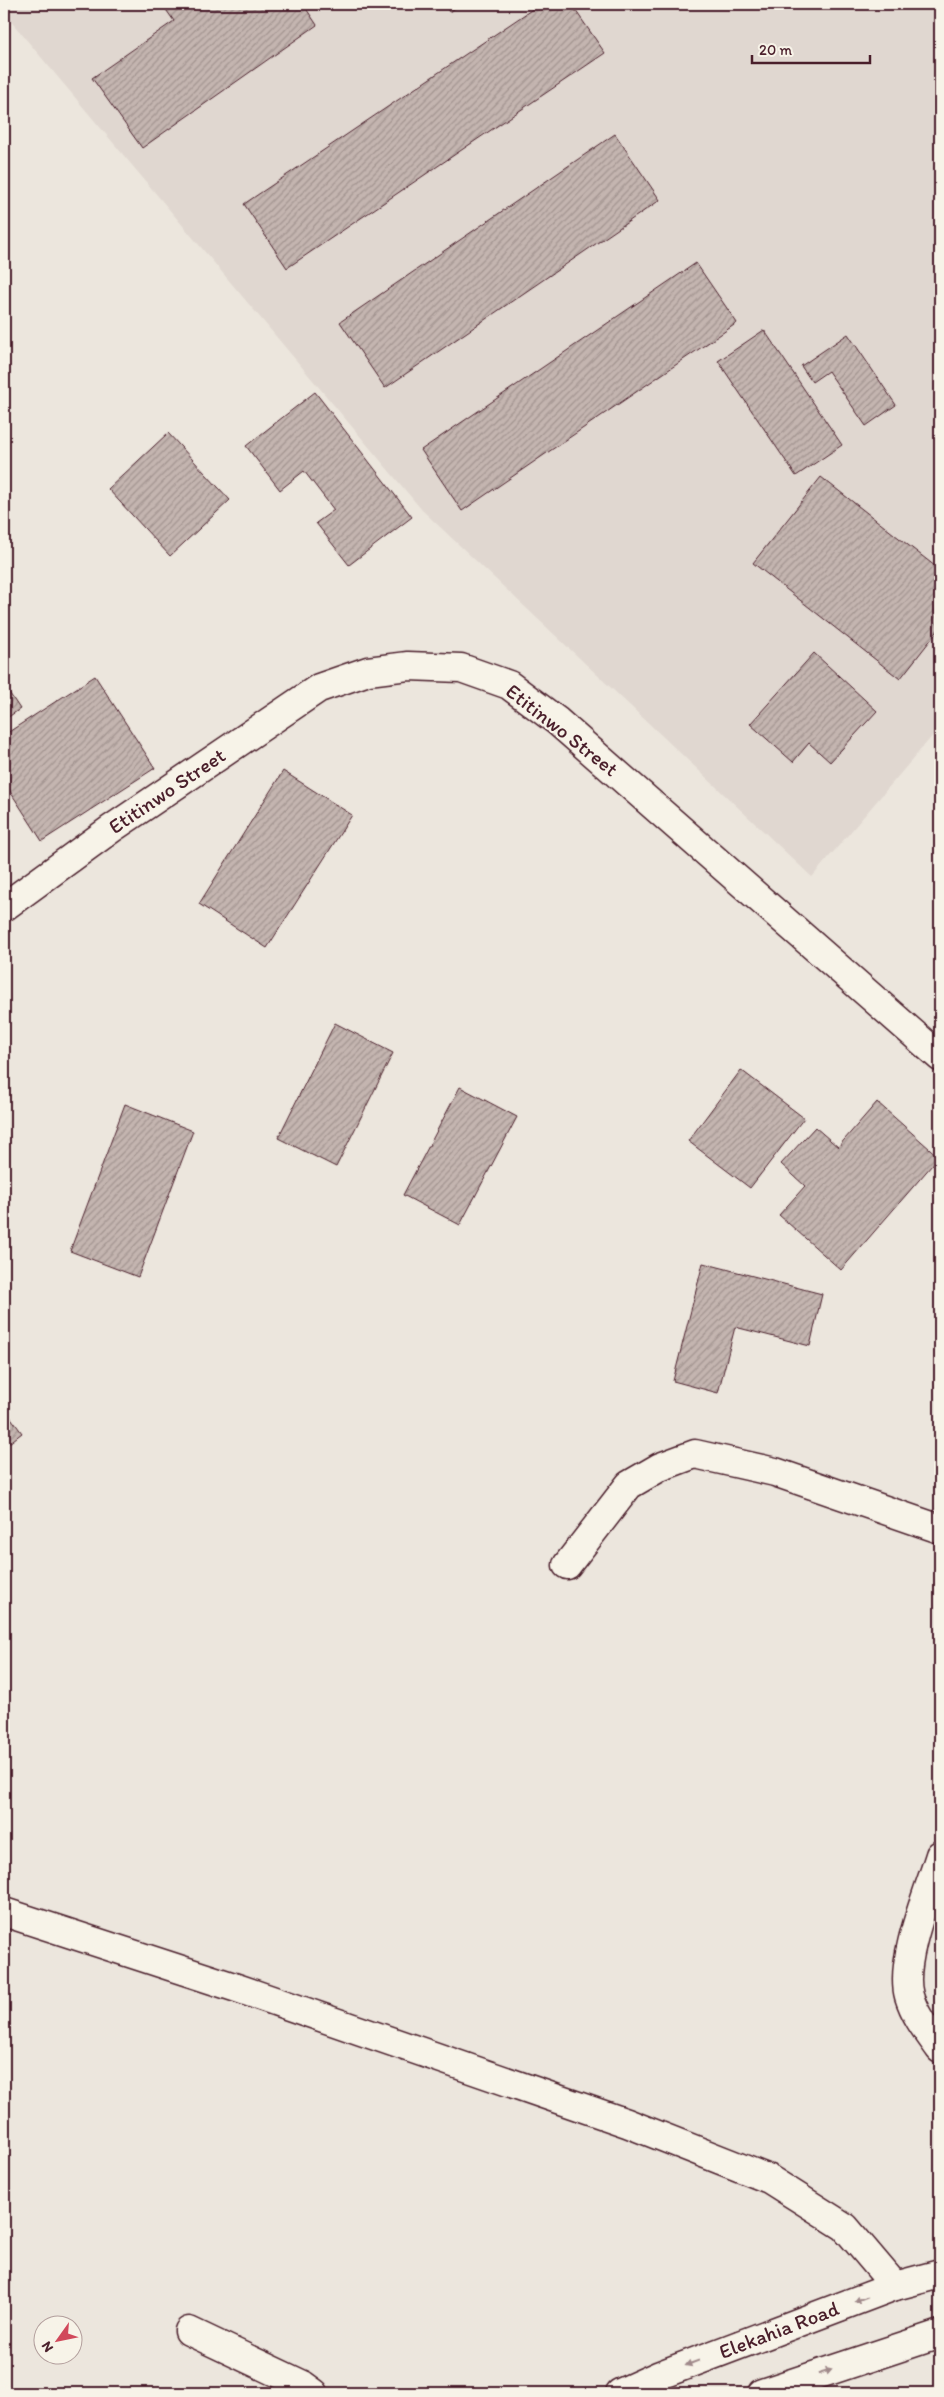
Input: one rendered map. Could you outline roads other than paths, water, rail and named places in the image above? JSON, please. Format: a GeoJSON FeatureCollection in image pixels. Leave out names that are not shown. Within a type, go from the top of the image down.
{"type":"FeatureCollection","features":[{"type":"Feature","properties":{"kind":"street","name":"Etitinwo Street"},"geometry":{"type":"LineString","coordinates":[[4,907],[111,829],[318,688],[368,671],[408,666],[461,668],[509,685],[557,721],[940,1057]]}},
{"type":"Feature","properties":{"kind":"street"},"geometry":{"type":"LineString","coordinates":[[567,1565],[630,1485],[660,1467],[695,1454],[775,1472],[940,1529]]}},
{"type":"Feature","properties":{"kind":"street"},"geometry":{"type":"LineString","coordinates":[[940,1855],[907,1962],[908,1994],[915,2014],[940,2049]]}},
{"type":"Feature","properties":{"kind":"street"},"geometry":{"type":"LineString","coordinates":[[4,1912],[627,2122],[769,2179],[845,2227],[895,2286]]}},
{"type":"Feature","properties":{"kind":"street","name":"Elekahia Road"},"geometry":{"type":"LineString","coordinates":[[620,2393],[660,2375],[895,2286],[940,2274]]}},
{"type":"Feature","properties":{"kind":"street"},"geometry":{"type":"LineString","coordinates":[[189,2331],[303,2385],[314,2393]]}},
{"type":"Feature","properties":{"kind":"street"},"geometry":{"type":"LineString","coordinates":[[762,2393],[940,2334]]}}]}
